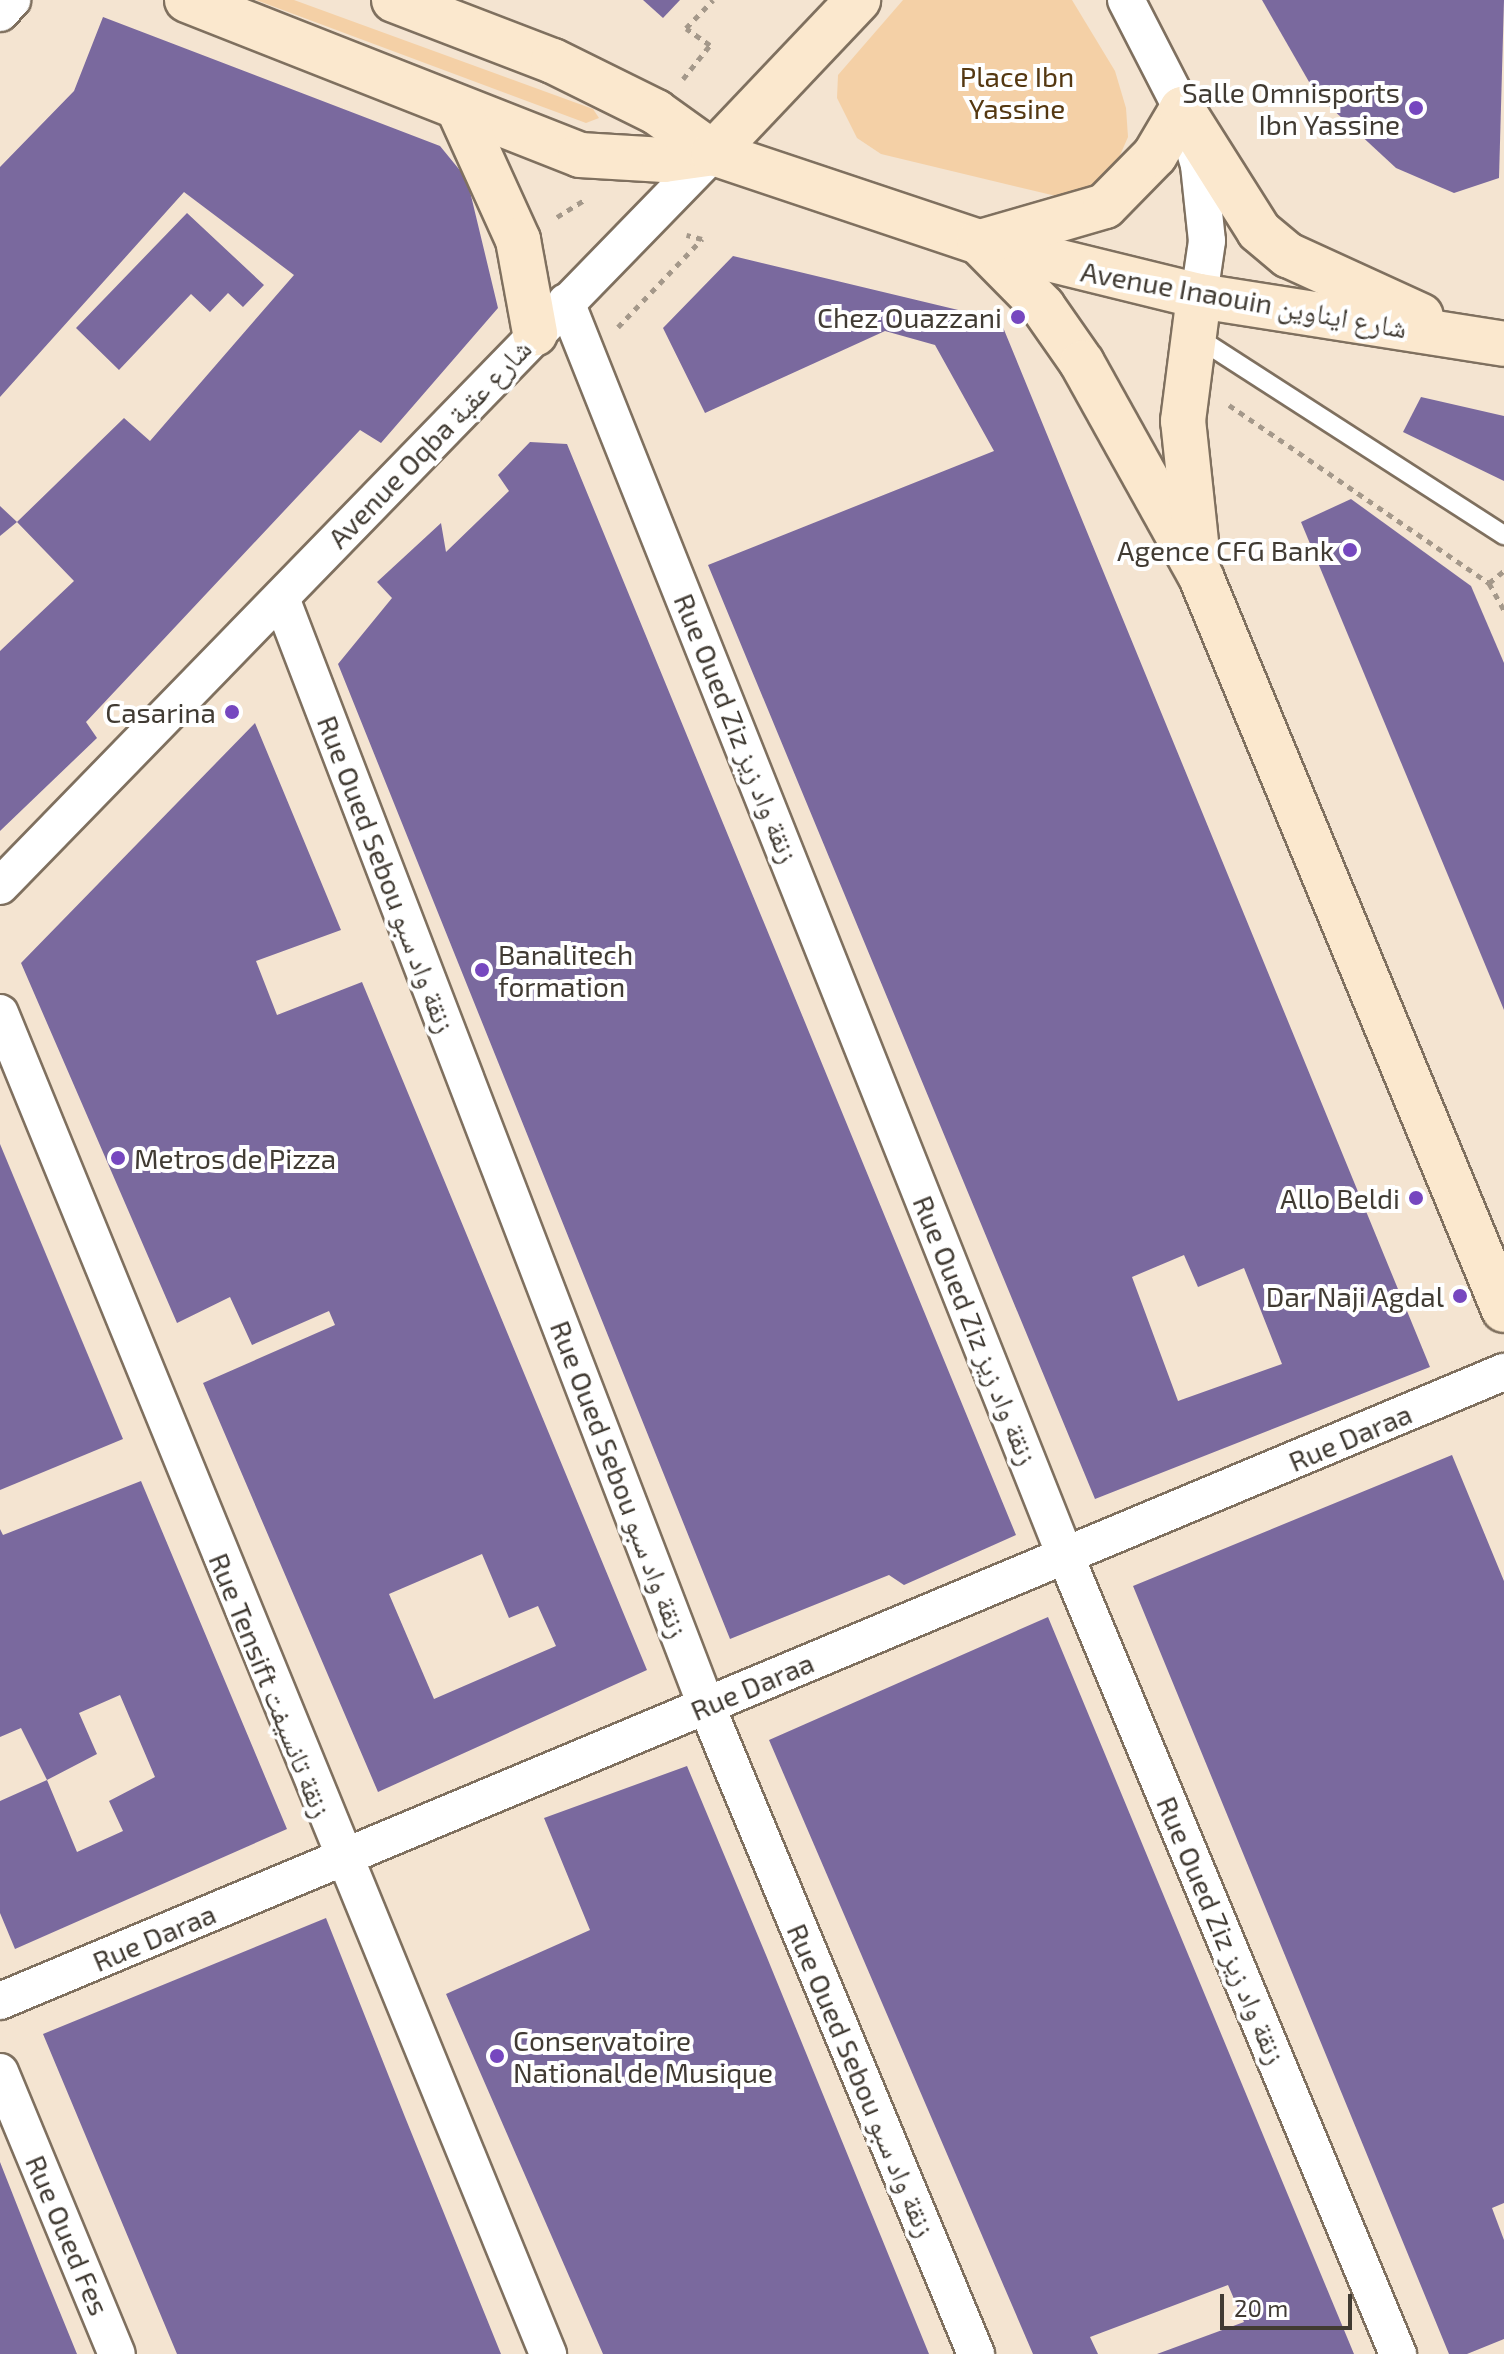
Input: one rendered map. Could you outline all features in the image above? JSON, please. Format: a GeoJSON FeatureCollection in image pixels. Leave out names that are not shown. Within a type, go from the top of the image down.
{"type":"FeatureCollection","features":[{"type":"Feature","properties":{"kind":"main road"},"geometry":{"type":"LineString","coordinates":[[187,0],[460,112],[580,155],[664,160],[713,153]]}},
{"type":"Feature","properties":{"kind":"main road"},"geometry":{"type":"LineString","coordinates":[[394,0],[553,61],[656,112],[713,153]]}},
{"type":"Feature","properties":{"kind":"main road","name":"Avenue Oqba شارع عقبة"},"geometry":{"type":"LineString","coordinates":[[713,153],[858,0]]}},
{"type":"Feature","properties":{"kind":"main road"},"geometry":{"type":"LineString","coordinates":[[1460,333],[1288,255],[1238,203],[1182,109],[1155,155],[1105,206],[979,242],[1043,307],[1082,363],[1201,577],[1504,1310]]}},
{"type":"Feature","properties":{"kind":"main road"},"geometry":{"type":"LineString","coordinates":[[460,112],[518,240],[535,333]]}},
{"type":"Feature","properties":{"kind":"main road","name":"Avenue Inaouin شارع ايناوين"},"geometry":{"type":"LineString","coordinates":[[713,153],[979,242],[1192,335],[1460,333],[1504,344]]}},
{"type":"Feature","properties":{"kind":"main road"},"geometry":{"type":"LineString","coordinates":[[1192,335],[1187,472],[1201,577]]}},
{"type":"Feature","properties":{"kind":"street"},"geometry":{"type":"LineString","coordinates":[[0,13],[12,0]]}},
{"type":"Feature","properties":{"kind":"street"},"geometry":{"type":"LineString","coordinates":[[1126,0],[1182,109],[1205,195],[1192,335]]}},
{"type":"Feature","properties":{"kind":"street","name":"Avenue Oqba شارع عقبة"},"geometry":{"type":"LineString","coordinates":[[0,886],[713,153]]}},
{"type":"Feature","properties":{"kind":"street","name":"Rue Oued Ziz زنقة واد زيز"},"geometry":{"type":"LineString","coordinates":[[566,302],[1065,1555],[1398,2354]]}},
{"type":"Feature","properties":{"kind":"street","name":"Rue Oued Sebou زنقة واد سبو"},"geometry":{"type":"LineString","coordinates":[[281,598],[706,1705],[976,2354]]}},
{"type":"Feature","properties":{"kind":"street","name":"Rue Tensift زنقة تانسيفت"},"geometry":{"type":"LineString","coordinates":[[0,1013],[341,1858],[548,2354]]}},
{"type":"Feature","properties":{"kind":"street","name":"Rue Daraa"},"geometry":{"type":"LineString","coordinates":[[0,2001],[1504,1372]]}},
{"type":"Feature","properties":{"kind":"street","name":"Rue Oued Fes"},"geometry":{"type":"LineString","coordinates":[[0,2072],[117,2354]]}},
{"type":"Feature","properties":{"kind":"lane"},"geometry":{"type":"LineString","coordinates":[[1192,335],[1504,535]]}},
{"type":"Feature","properties":{"kind":"path"},"geometry":{"type":"LineString","coordinates":[[597,377],[607,371],[606,343],[702,239]]}},
{"type":"Feature","properties":{"kind":"path"},"geometry":{"type":"LineString","coordinates":[[1192,335],[1489,583],[1504,610]]}},
{"type":"Feature","properties":{"kind":"path"},"geometry":{"type":"LineString","coordinates":[[1489,583],[1504,571]]}},
{"type":"Feature","properties":{"kind":"green space"},"geometry":{"type":"Polygon","coordinates":[[[256,0],[294,0],[593,109],[599,118],[586,123],[256,0]]]}},
{"type":"Feature","properties":{"kind":"green space","name":"Place Ibn Yassine"},"geometry":{"type":"Polygon","coordinates":[[[903,0],[1072,0],[1115,71],[1126,108],[1128,137],[1110,178],[1076,198],[1056,196],[881,154],[857,138],[837,98],[838,75],[903,0]]]}},
{"type":"Feature","properties":{"kind":"building"},"geometry":{"type":"Polygon","coordinates":[[[643,0],[680,0],[663,18],[643,0]]]}},
{"type":"Feature","properties":{"kind":"building","name":"Salle Omnisports Ibn Yassine"},"geometry":{"type":"Polygon","coordinates":[[[1262,0],[1504,0],[1499,178],[1454,193],[1396,168],[1316,94],[1262,0]]]}},
{"type":"Feature","properties":{"kind":"building"},"geometry":{"type":"Polygon","coordinates":[[[103,17],[440,146],[467,179],[498,308],[381,443],[360,430],[86,722],[97,738],[0,831],[0,651],[74,581],[17,522],[124,418],[150,441],[294,275],[184,192],[0,397],[0,167],[74,91],[103,17]]]}},
{"type":"Feature","properties":{"kind":"building"},"geometry":{"type":"Polygon","coordinates":[[[187,213],[264,285],[243,307],[228,293],[210,312],[191,294],[119,370],[76,328],[187,213]]]}},
{"type":"Feature","properties":{"kind":"building"},"geometry":{"type":"Polygon","coordinates":[[[733,256],[1000,320],[1430,1367],[1095,1499],[708,565],[994,451],[935,345],[885,331],[705,413],[663,328],[733,256]],[[1184,1255],[1132,1277],[1178,1401],[1282,1364],[1244,1268],[1198,1287],[1184,1255]]]}},
{"type":"Feature","properties":{"kind":"building"},"geometry":{"type":"Polygon","coordinates":[[[1421,397],[1504,416],[1504,481],[1403,432],[1421,397]]]}},
{"type":"Feature","properties":{"kind":"building"},"geometry":{"type":"Polygon","coordinates":[[[530,442],[567,444],[1016,1535],[904,1585],[889,1575],[730,1639],[338,664],[392,598],[377,582],[441,523],[446,552],[509,491],[498,475],[530,442]]]}},
{"type":"Feature","properties":{"kind":"building"},"geometry":{"type":"Polygon","coordinates":[[[1351,499],[1471,586],[1504,663],[1504,1010],[1301,522],[1351,499]]]}},
{"type":"Feature","properties":{"kind":"building"},"geometry":{"type":"Polygon","coordinates":[[[0,506],[17,522],[0,536],[0,506]]]}},
{"type":"Feature","properties":{"kind":"building"},"geometry":{"type":"Polygon","coordinates":[[[255,723],[341,930],[256,961],[277,1015],[362,982],[647,1670],[378,1792],[203,1383],[335,1325],[329,1311],[252,1345],[230,1297],[177,1323],[21,963],[255,723]],[[482,1554],[389,1594],[434,1699],[556,1646],[538,1606],[509,1618],[482,1554]]]}},
{"type":"Feature","properties":{"kind":"building"},"geometry":{"type":"Polygon","coordinates":[[[0,1144],[123,1439],[0,1490],[0,1144]]]}},
{"type":"Feature","properties":{"kind":"building"},"geometry":{"type":"Polygon","coordinates":[[[1452,1455],[1504,1581],[1504,2203],[1492,2208],[1504,2240],[1504,2339],[1467,2354],[1449,2354],[1133,1586],[1452,1455]]]}},
{"type":"Feature","properties":{"kind":"building"},"geometry":{"type":"Polygon","coordinates":[[[141,1481],[287,1829],[15,1949],[0,1913],[0,1801],[47,1780],[21,1728],[0,1737],[0,1529],[3,1535],[141,1481]],[[120,1695],[79,1713],[97,1754],[47,1780],[77,1852],[123,1831],[109,1801],[155,1777],[120,1695]]]}},
{"type":"Feature","properties":{"kind":"building"},"geometry":{"type":"Polygon","coordinates":[[[1048,1617],[1354,2354],[1157,2354],[1244,2322],[1228,2285],[1090,2337],[1098,2354],[1033,2354],[769,1740],[1048,1617]]]}},
{"type":"Feature","properties":{"kind":"building"},"geometry":{"type":"Polygon","coordinates":[[[687,1766],[929,2354],[603,2354],[446,1994],[590,1930],[544,1818],[687,1766]]]}},
{"type":"Feature","properties":{"kind":"building"},"geometry":{"type":"Polygon","coordinates":[[[326,1918],[501,2354],[177,2354],[43,2034],[326,1918]]]}},
{"type":"Feature","properties":{"kind":"building"},"geometry":{"type":"Polygon","coordinates":[[[0,2162],[41,2266],[77,2354],[0,2354],[0,2162]]]}},
{"type":"Feature","properties":{"kind":"place","name":"Salle Omnisports Ibn Yassine"},"geometry":{"type":"Point","coordinates":[1416,108]}},
{"type":"Feature","properties":{"kind":"place","name":"Chez Ouazzani"},"geometry":{"type":"Point","coordinates":[1018,317]}},
{"type":"Feature","properties":{"kind":"place","name":"Agence CFG Bank"},"geometry":{"type":"Point","coordinates":[1350,550]}},
{"type":"Feature","properties":{"kind":"place","name":"Casarina"},"geometry":{"type":"Point","coordinates":[232,712]}},
{"type":"Feature","properties":{"kind":"place","name":"Banalitech formation"},"geometry":{"type":"Point","coordinates":[482,970]}},
{"type":"Feature","properties":{"kind":"place","name":"Metros de Pizza"},"geometry":{"type":"Point","coordinates":[118,1158]}},
{"type":"Feature","properties":{"kind":"place","name":"Allo Beldi"},"geometry":{"type":"Point","coordinates":[1416,1198]}},
{"type":"Feature","properties":{"kind":"place","name":"Dar Naji Agdal"},"geometry":{"type":"Point","coordinates":[1460,1296]}},
{"type":"Feature","properties":{"kind":"place","name":"Conservatoire National de Musique"},"geometry":{"type":"Point","coordinates":[497,2056]}}]}
